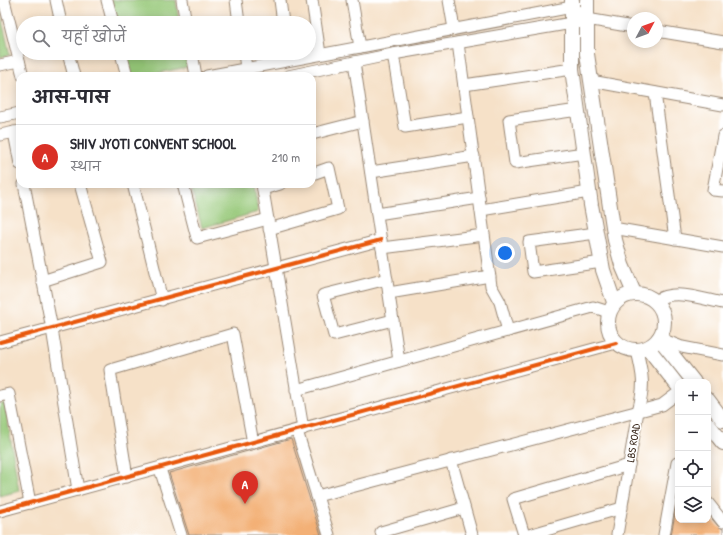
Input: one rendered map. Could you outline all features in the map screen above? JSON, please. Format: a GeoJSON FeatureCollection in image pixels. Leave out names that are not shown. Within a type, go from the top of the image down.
{"type":"FeatureCollection","features":[{"type":"Feature","properties":{"kind":"street"},"geometry":{"type":"LineString","coordinates":[[4,0],[16,49]]}},
{"type":"Feature","properties":{"kind":"street"},"geometry":{"type":"LineString","coordinates":[[56,0],[59,16]]}},
{"type":"Feature","properties":{"kind":"street"},"geometry":{"type":"LineString","coordinates":[[107,0],[111,16]]}},
{"type":"Feature","properties":{"kind":"street"},"geometry":{"type":"LineString","coordinates":[[182,0],[185,16]]}},
{"type":"Feature","properties":{"kind":"street"},"geometry":{"type":"LineString","coordinates":[[236,0],[238,16]]}},
{"type":"Feature","properties":{"kind":"street"},"geometry":{"type":"LineString","coordinates":[[280,0],[282,16]]}},
{"type":"Feature","properties":{"kind":"street"},"geometry":{"type":"LineString","coordinates":[[312,0],[314,16]]}},
{"type":"Feature","properties":{"kind":"street"},"geometry":{"type":"LineString","coordinates":[[352,0],[360,47]]}},
{"type":"Feature","properties":{"kind":"street"},"geometry":{"type":"LineString","coordinates":[[449,0],[454,30]]}},
{"type":"Feature","properties":{"kind":"street"},"geometry":{"type":"LineString","coordinates":[[587,0],[587,54],[613,228],[622,265],[634,293]]}},
{"type":"Feature","properties":{"kind":"street"},"geometry":{"type":"LineString","coordinates":[[316,54],[454,30],[572,4]]}},
{"type":"Feature","properties":{"kind":"street"},"geometry":{"type":"LineString","coordinates":[[572,4],[587,18]]}},
{"type":"Feature","properties":{"kind":"street"},"geometry":{"type":"LineString","coordinates":[[296,390],[593,308],[612,307],[624,296],[634,293],[646,295],[655,301],[662,310],[664,321],[663,332],[659,338],[642,349],[626,349],[616,343],[610,334],[607,323],[612,307],[596,233],[572,70],[572,4]]}},
{"type":"Feature","properties":{"kind":"street"},"geometry":{"type":"LineString","coordinates":[[307,72],[394,54],[572,23],[587,18],[627,26]]}},
{"type":"Feature","properties":{"kind":"street"},"geometry":{"type":"LineString","coordinates":[[316,27],[320,54]]}},
{"type":"Feature","properties":{"kind":"street"},"geometry":{"type":"LineString","coordinates":[[663,32],[723,42]]}},
{"type":"Feature","properties":{"kind":"street"},"geometry":{"type":"LineString","coordinates":[[458,43],[491,286],[500,302],[508,331]]}},
{"type":"Feature","properties":{"kind":"street"},"geometry":{"type":"LineString","coordinates":[[394,54],[405,127],[468,117]]}},
{"type":"Feature","properties":{"kind":"street"},"geometry":{"type":"LineString","coordinates":[[70,60],[73,72]]}},
{"type":"Feature","properties":{"kind":"street"},"geometry":{"type":"LineString","coordinates":[[122,60],[126,72]]}},
{"type":"Feature","properties":{"kind":"street"},"geometry":{"type":"LineString","coordinates":[[193,60],[195,72]]}},
{"type":"Feature","properties":{"kind":"street"},"geometry":{"type":"LineString","coordinates":[[245,60],[246,72],[280,60]]}},
{"type":"Feature","properties":{"kind":"street"},"geometry":{"type":"LineString","coordinates":[[0,64],[19,61],[22,72]]}},
{"type":"Feature","properties":{"kind":"street"},"geometry":{"type":"LineString","coordinates":[[354,62],[399,361]]}},
{"type":"Feature","properties":{"kind":"street"},"geometry":{"type":"LineString","coordinates":[[464,85],[572,70]]}},
{"type":"Feature","properties":{"kind":"street"},"geometry":{"type":"LineString","coordinates":[[591,81],[723,105]]}},
{"type":"Feature","properties":{"kind":"street"},"geometry":{"type":"LineString","coordinates":[[655,93],[674,239]]}},
{"type":"Feature","properties":{"kind":"street"},"geometry":{"type":"LineString","coordinates":[[578,110],[509,120],[515,163],[584,153]]}},
{"type":"Feature","properties":{"kind":"street"},"geometry":{"type":"LineString","coordinates":[[0,117],[16,114]]}},
{"type":"Feature","properties":{"kind":"street"},"geometry":{"type":"LineString","coordinates":[[316,133],[363,121]]}},
{"type":"Feature","properties":{"kind":"street"},"geometry":{"type":"LineString","coordinates":[[0,135],[16,132]]}},
{"type":"Feature","properties":{"kind":"street"},"geometry":{"type":"LineString","coordinates":[[723,136],[713,190],[723,191]]}},
{"type":"Feature","properties":{"kind":"street"},"geometry":{"type":"LineString","coordinates":[[371,172],[474,156]]}},
{"type":"Feature","properties":{"kind":"street"},"geometry":{"type":"LineString","coordinates":[[184,188],[197,238],[338,209],[329,168],[316,173]]}},
{"type":"Feature","properties":{"kind":"street"},"geometry":{"type":"LineString","coordinates":[[27,188],[42,281],[52,329],[78,490]]}},
{"type":"Feature","properties":{"kind":"street"},"geometry":{"type":"LineString","coordinates":[[42,281],[102,262],[81,188]]}},
{"type":"Feature","properties":{"kind":"street"},"geometry":{"type":"LineString","coordinates":[[134,188],[162,300]]}},
{"type":"Feature","properties":{"kind":"street"},"geometry":{"type":"LineString","coordinates":[[263,188],[296,390],[300,430],[329,535]]}},
{"type":"Feature","properties":{"kind":"street"},"geometry":{"type":"LineString","coordinates":[[481,210],[590,192]]}},
{"type":"Feature","properties":{"kind":"street"},"geometry":{"type":"LineString","coordinates":[[377,214],[479,198]]}},
{"type":"Feature","properties":{"kind":"street"},"geometry":{"type":"LineString","coordinates":[[613,228],[723,247]]}},
{"type":"Feature","properties":{"kind":"street"},"geometry":{"type":"LineString","coordinates":[[596,233],[529,242],[533,272],[602,262]]}},
{"type":"Feature","properties":{"kind":"street"},"geometry":{"type":"LineString","coordinates":[[0,342],[276,269],[381,244],[484,235]]}},
{"type":"Feature","properties":{"kind":"street"},"geometry":{"type":"LineString","coordinates":[[389,293],[490,276]]}},
{"type":"Feature","properties":{"kind":"street"},"geometry":{"type":"LineString","coordinates":[[387,279],[323,295],[334,335],[393,320]]}},
{"type":"Feature","properties":{"kind":"street"},"geometry":{"type":"LineString","coordinates":[[655,301],[664,295],[683,295],[723,303]]}},
{"type":"Feature","properties":{"kind":"street"},"geometry":{"type":"LineString","coordinates":[[127,477],[110,370],[233,334],[253,443]]}},
{"type":"Feature","properties":{"kind":"street"},"geometry":{"type":"LineString","coordinates":[[659,338],[682,346],[723,355]]}},
{"type":"Feature","properties":{"kind":"street"},"geometry":{"type":"LineString","coordinates":[[659,338],[692,379]]}},
{"type":"Feature","properties":{"kind":"street"},"geometry":{"type":"LineString","coordinates":[[0,511],[616,343]]}},
{"type":"Feature","properties":{"kind":"street"},"geometry":{"type":"LineString","coordinates":[[642,349],[675,383]]}},
{"type":"Feature","properties":{"kind":"street","name":"LBS ROAD"},"geometry":{"type":"LineString","coordinates":[[617,535],[638,411],[643,392],[642,349]]}},
{"type":"Feature","properties":{"kind":"street"},"geometry":{"type":"LineString","coordinates":[[0,396],[9,394],[30,503]]}},
{"type":"Feature","properties":{"kind":"street"},"geometry":{"type":"LineString","coordinates":[[317,496],[662,405],[675,395]]}},
{"type":"Feature","properties":{"kind":"street"},"geometry":{"type":"LineString","coordinates":[[711,404],[723,420]]}},
{"type":"Feature","properties":{"kind":"street"},"geometry":{"type":"LineString","coordinates":[[711,428],[723,443]]}},
{"type":"Feature","properties":{"kind":"street"},"geometry":{"type":"LineString","coordinates":[[451,460],[472,535]]}},
{"type":"Feature","properties":{"kind":"street"},"geometry":{"type":"LineString","coordinates":[[524,535],[513,499],[629,465]]}},
{"type":"Feature","properties":{"kind":"street"},"geometry":{"type":"LineString","coordinates":[[160,468],[180,533],[169,535]]}},
{"type":"Feature","properties":{"kind":"street"},"geometry":{"type":"LineString","coordinates":[[664,535],[675,474]]}},
{"type":"Feature","properties":{"kind":"street"},"geometry":{"type":"LineString","coordinates":[[711,507],[723,522]]}},
{"type":"Feature","properties":{"kind":"street"},"geometry":{"type":"LineString","coordinates":[[382,535],[381,532],[464,508]]}},
{"type":"Feature","properties":{"kind":"street"},"geometry":{"type":"LineString","coordinates":[[529,535],[622,508]]}},
{"type":"Feature","properties":{"kind":"green space"},"geometry":{"type":"Polygon","coordinates":[[[111,0],[176,0],[178,16],[116,16],[111,0]]]}},
{"type":"Feature","properties":{"kind":"green space"},"geometry":{"type":"Polygon","coordinates":[[[0,11],[10,55],[0,57],[0,11]]]}},
{"type":"Feature","properties":{"kind":"green space"},"geometry":{"type":"Polygon","coordinates":[[[128,60],[186,60],[187,67],[163,72],[131,72],[128,60]]]}},
{"type":"Feature","properties":{"kind":"green space"},"geometry":{"type":"Polygon","coordinates":[[[191,188],[255,188],[258,212],[202,228],[191,188]]]}},
{"type":"Feature","properties":{"kind":"green space"},"geometry":{"type":"Polygon","coordinates":[[[5,403],[19,491],[0,496],[0,404],[5,403]]]}},
{"type":"Feature","properties":{"kind":"building"},"geometry":{"type":"Polygon","coordinates":[[[291,439],[321,535],[189,535],[169,473],[291,439]]]}},
{"type":"Feature","properties":{"kind":"building"},"geometry":{"type":"Polygon","coordinates":[[[675,514],[675,523],[711,523],[711,518],[718,526],[723,529],[723,535],[671,535],[675,514]]]}},
{"type":"Feature","properties":{"kind":"cycle path"},"geometry":{"type":"LineString","coordinates":[[0,342],[381,240]]}},
{"type":"Feature","properties":{"kind":"cycle path"},"geometry":{"type":"LineString","coordinates":[[0,511],[616,343]]}},
{"type":"Feature","properties":{"kind":"place","name":"SHIV JYOTI CONVENT SCHOOL"},"geometry":{"type":"Point","coordinates":[245,504]}}]}
